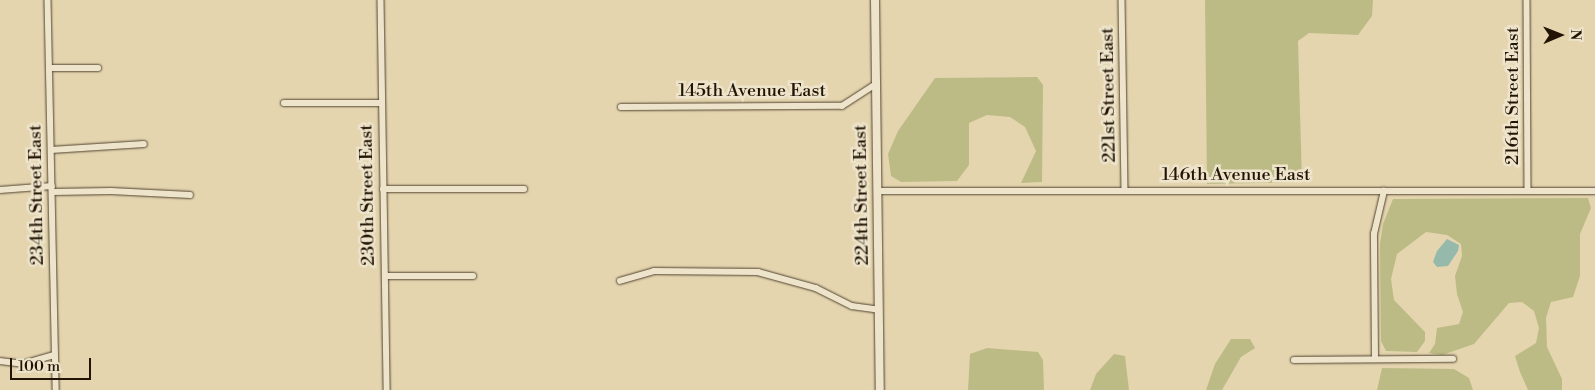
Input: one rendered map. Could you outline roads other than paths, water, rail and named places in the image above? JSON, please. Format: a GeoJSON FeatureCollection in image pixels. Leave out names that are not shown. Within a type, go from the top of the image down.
{"type":"FeatureCollection","features":[{"type":"Feature","properties":{"kind":"street","name":"234th Street East"},"geometry":{"type":"LineString","coordinates":[[48,0],[56,390]]}},
{"type":"Feature","properties":{"kind":"street","name":"230th Street East"},"geometry":{"type":"LineString","coordinates":[[381,0],[387,390]]}},
{"type":"Feature","properties":{"kind":"street","name":"224th Street East"},"geometry":{"type":"LineString","coordinates":[[875,0],[880,390]]}},
{"type":"Feature","properties":{"kind":"street","name":"221st Street East"},"geometry":{"type":"LineString","coordinates":[[1122,0],[1125,190]]}},
{"type":"Feature","properties":{"kind":"street","name":"216th Street East"},"geometry":{"type":"LineString","coordinates":[[1527,0],[1528,191]]}},
{"type":"Feature","properties":{"kind":"street"},"geometry":{"type":"LineString","coordinates":[[50,68],[98,68]]}},
{"type":"Feature","properties":{"kind":"street","name":"145th Avenue East"},"geometry":{"type":"LineString","coordinates":[[621,107],[842,106],[876,84]]}},
{"type":"Feature","properties":{"kind":"street"},"geometry":{"type":"LineString","coordinates":[[284,103],[382,102]]}},
{"type":"Feature","properties":{"kind":"street"},"geometry":{"type":"LineString","coordinates":[[51,150],[144,144]]}},
{"type":"Feature","properties":{"kind":"street"},"geometry":{"type":"LineString","coordinates":[[0,190],[52,189],[119,191],[140,195],[190,195]]}},
{"type":"Feature","properties":{"kind":"street"},"geometry":{"type":"LineString","coordinates":[[383,189],[524,189]]}},
{"type":"Feature","properties":{"kind":"street","name":"146th Avenue East"},"geometry":{"type":"LineString","coordinates":[[877,191],[1595,191]]}},
{"type":"Feature","properties":{"kind":"street"},"geometry":{"type":"LineString","coordinates":[[1375,358],[1374,234],[1384,191]]}},
{"type":"Feature","properties":{"kind":"street"},"geometry":{"type":"LineString","coordinates":[[620,281],[654,271],[758,272],[816,288],[852,306],[879,310]]}},
{"type":"Feature","properties":{"kind":"street"},"geometry":{"type":"LineString","coordinates":[[385,276],[472,276]]}},
{"type":"Feature","properties":{"kind":"street"},"geometry":{"type":"LineString","coordinates":[[0,361],[23,364],[55,355]]}},
{"type":"Feature","properties":{"kind":"street"},"geometry":{"type":"LineString","coordinates":[[1294,360],[1453,359]]}}]}
